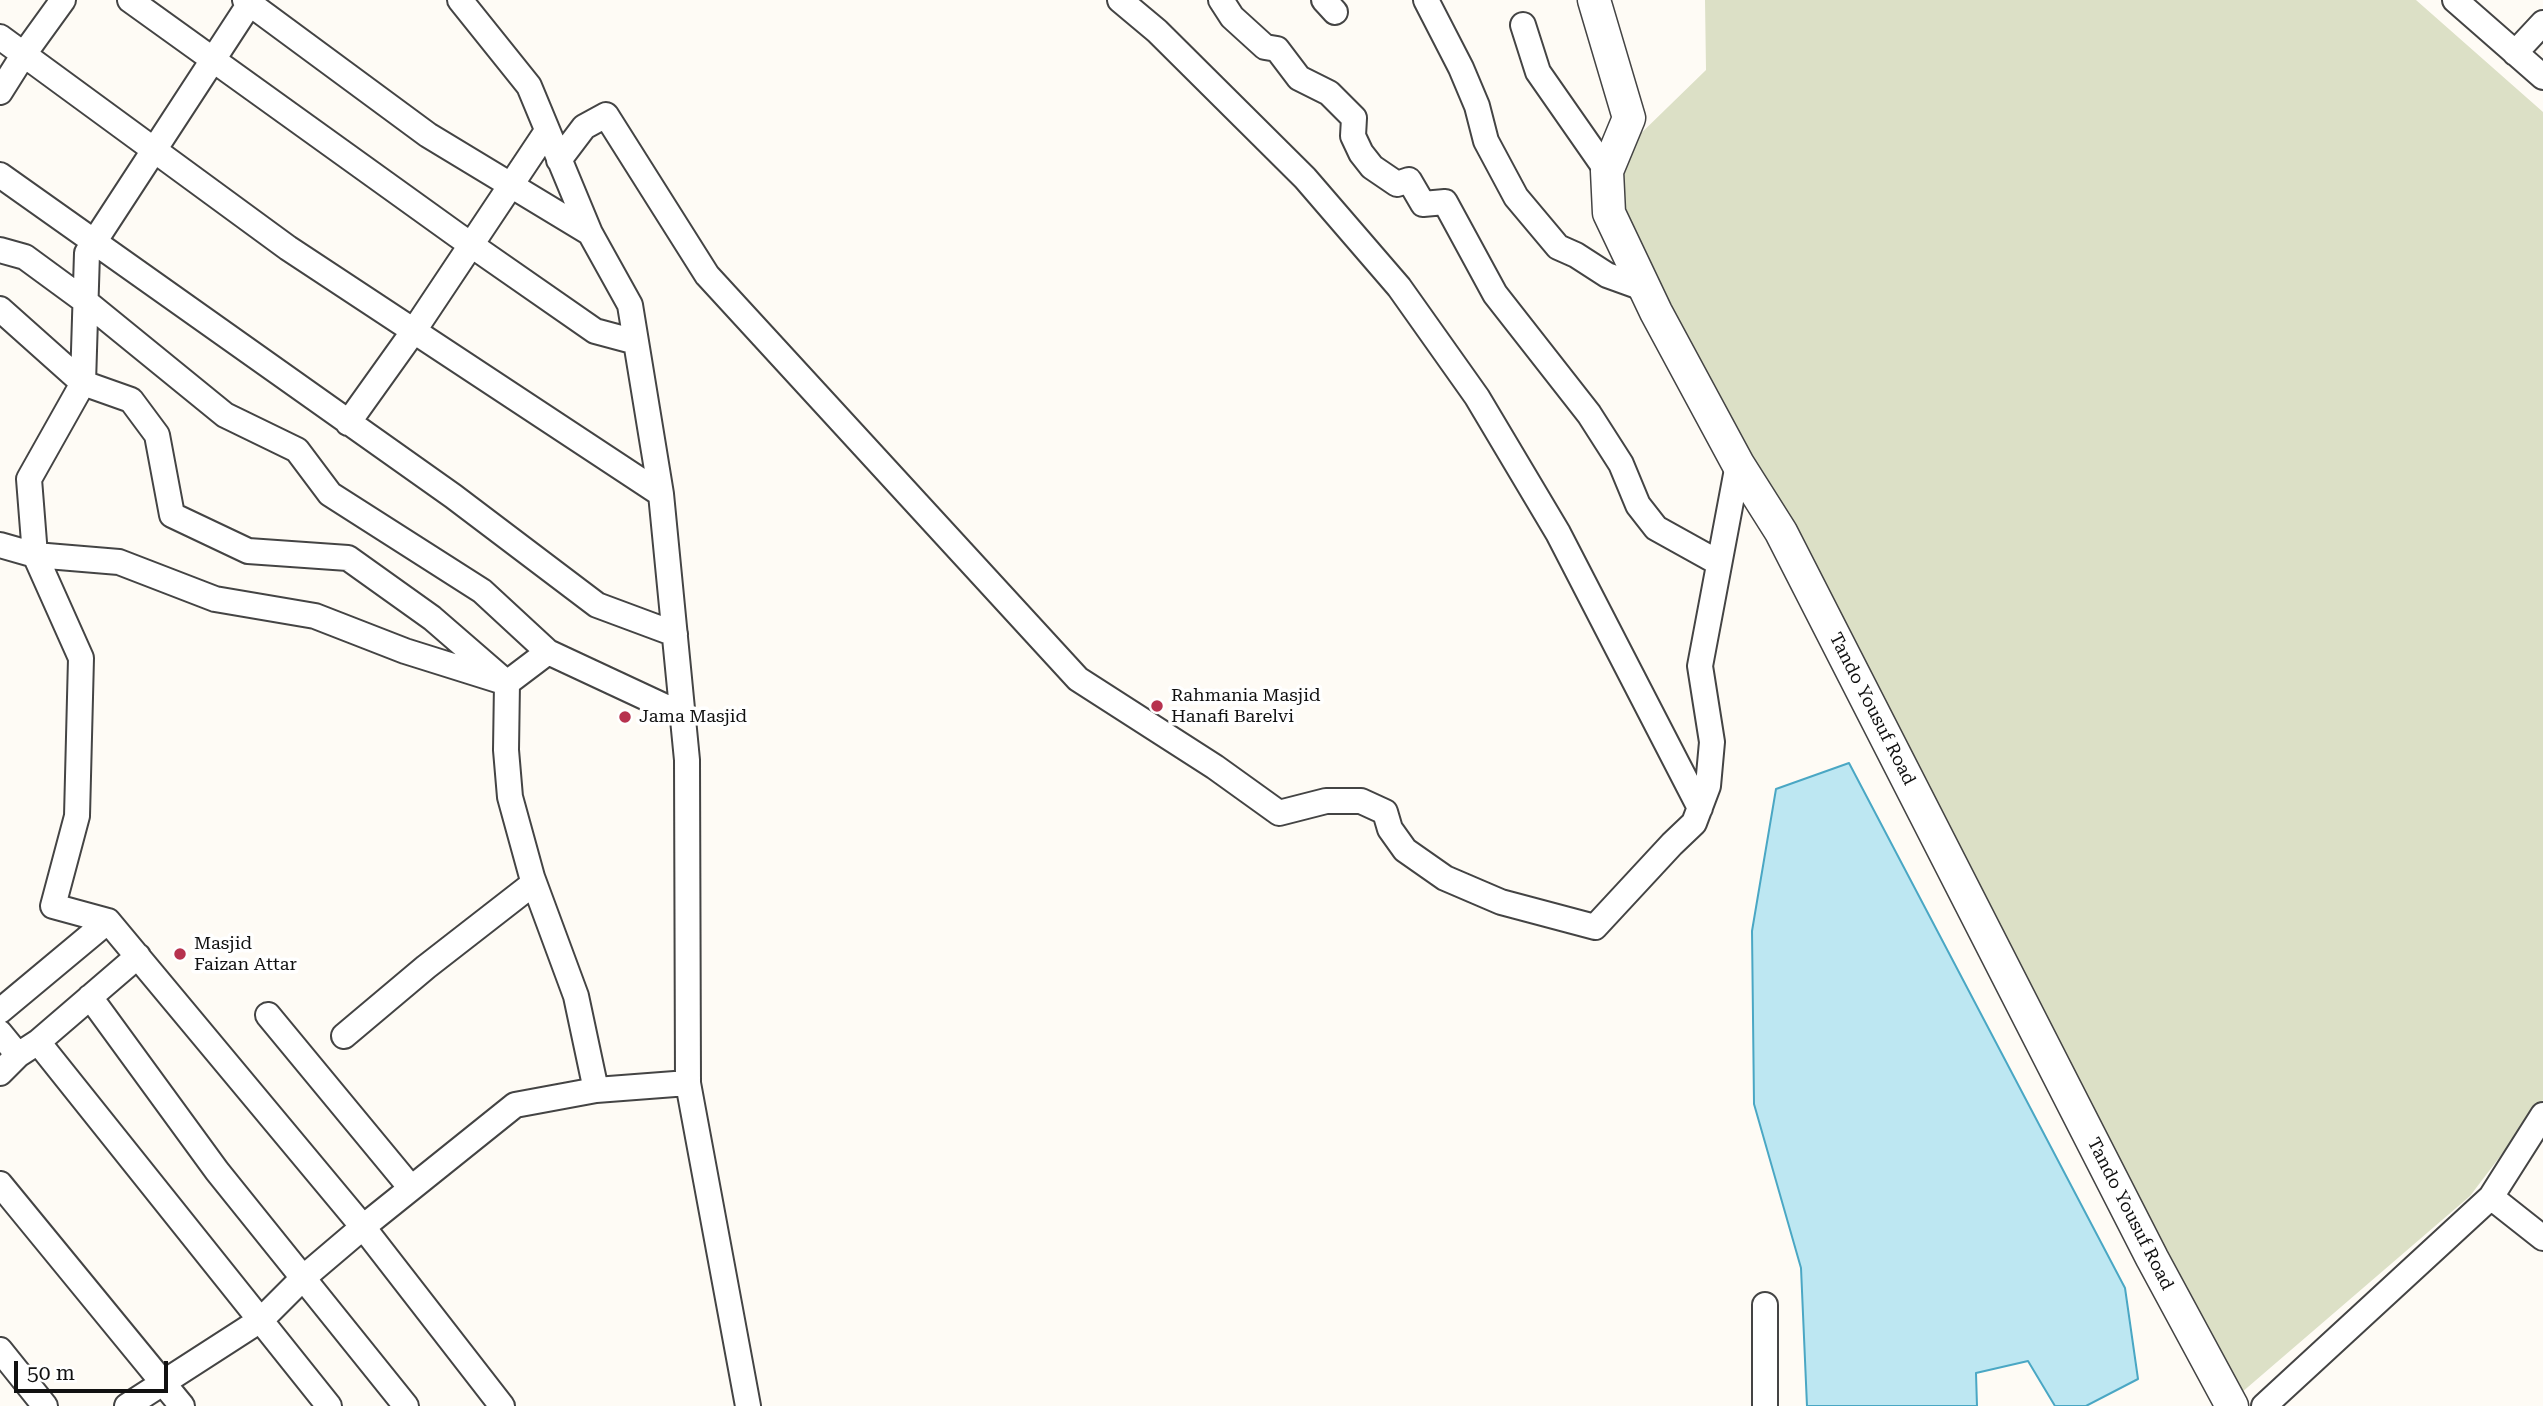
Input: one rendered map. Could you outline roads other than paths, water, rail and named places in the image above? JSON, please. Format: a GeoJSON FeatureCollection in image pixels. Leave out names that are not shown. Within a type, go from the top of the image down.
{"type":"FeatureCollection","features":[{"type":"Feature","properties":{"kind":"street"},"geometry":{"type":"LineString","coordinates":[[0,92],[63,0]]}},
{"type":"Feature","properties":{"kind":"street"},"geometry":{"type":"LineString","coordinates":[[130,0],[595,331],[636,342]]}},
{"type":"Feature","properties":{"kind":"street"},"geometry":{"type":"LineString","coordinates":[[460,0],[529,86],[590,233],[630,305],[661,494],[687,760],[688,1083],[748,1406]]}},
{"type":"Feature","properties":{"kind":"street"},"geometry":{"type":"LineString","coordinates":[[1120,0],[1157,31],[1305,178],[1399,287],[1477,397],[1558,533],[1700,808]]}},
{"type":"Feature","properties":{"kind":"street"},"geometry":{"type":"LineString","coordinates":[[1221,0],[1233,17],[1265,47],[1277,48],[1299,79],[1329,93],[1354,118],[1353,135],[1360,153],[1372,167],[1397,184],[1409,180],[1423,204],[1445,202],[1495,294],[1588,414],[1621,464],[1637,505],[1656,528],[1719,564]]}},
{"type":"Feature","properties":{"kind":"street"},"geometry":{"type":"LineString","coordinates":[[1426,0],[1461,68],[1477,106],[1486,141],[1516,197],[1558,247],[1607,275],[1643,288]]}},
{"type":"Feature","properties":{"kind":"street","name":"Tando Yousuf Road"},"geometry":{"type":"LineString","coordinates":[[1594,0],[1629,118],[1607,171],[1609,212],[1643,288],[1738,464],[1787,544],[2152,1258],[2232,1406]]}},
{"type":"Feature","properties":{"kind":"street"},"geometry":{"type":"LineString","coordinates":[[2455,0],[2543,76]]}},
{"type":"Feature","properties":{"kind":"street"},"geometry":{"type":"LineString","coordinates":[[502,1406],[363,1227],[108,921],[53,906],[77,817],[80,658],[35,555],[29,478],[83,383],[87,253],[248,2],[428,135],[590,233]]}},
{"type":"Feature","properties":{"kind":"street"},"geometry":{"type":"LineString","coordinates":[[2515,53],[2543,23]]}},
{"type":"Feature","properties":{"kind":"street"},"geometry":{"type":"LineString","coordinates":[[1523,25],[1543,81],[1607,171]]}},
{"type":"Feature","properties":{"kind":"street"},"geometry":{"type":"LineString","coordinates":[[0,37],[288,248],[661,494]]}},
{"type":"Feature","properties":{"kind":"street"},"geometry":{"type":"LineString","coordinates":[[559,160],[584,127],[606,115],[708,275],[1078,679],[1215,767],[1279,813],[1326,802],[1361,801],[1385,812],[1390,829],[1405,850],[1445,878],[1501,902],[1595,927],[1694,824],[1709,786],[1712,741],[1700,666],[1738,464]]}},
{"type":"Feature","properties":{"kind":"street"},"geometry":{"type":"LineString","coordinates":[[348,423],[413,332],[547,131]]}},
{"type":"Feature","properties":{"kind":"street"},"geometry":{"type":"LineString","coordinates":[[0,175],[453,496],[597,604],[675,634]]}},
{"type":"Feature","properties":{"kind":"street"},"geometry":{"type":"LineString","coordinates":[[0,250],[25,257],[85,300],[225,415],[297,450],[330,494],[482,591],[548,652],[683,715]]}},
{"type":"Feature","properties":{"kind":"street"},"geometry":{"type":"LineString","coordinates":[[0,309],[83,383],[131,400],[157,435],[172,515],[248,551],[348,558],[432,618],[507,683],[506,750],[510,797],[534,883],[576,996],[596,1090]]}},
{"type":"Feature","properties":{"kind":"street"},"geometry":{"type":"LineString","coordinates":[[0,545],[35,555],[118,562],[215,599],[315,616],[405,651],[507,683]]}},
{"type":"Feature","properties":{"kind":"street"},"geometry":{"type":"LineString","coordinates":[[507,683],[548,652]]}},
{"type":"Feature","properties":{"kind":"street"},"geometry":{"type":"LineString","coordinates":[[344,1036],[426,967],[534,883]]}},
{"type":"Feature","properties":{"kind":"street"},"geometry":{"type":"LineString","coordinates":[[0,1011],[108,921]]}},
{"type":"Feature","properties":{"kind":"street"},"geometry":{"type":"LineString","coordinates":[[0,1073],[138,956]]}},
{"type":"Feature","properties":{"kind":"street"},"geometry":{"type":"LineString","coordinates":[[90,997],[216,1171],[406,1406]]}},
{"type":"Feature","properties":{"kind":"street"},"geometry":{"type":"LineString","coordinates":[[268,1015],[411,1188]]}},
{"type":"Feature","properties":{"kind":"street"},"geometry":{"type":"LineString","coordinates":[[0,1033],[28,1049],[262,1319],[329,1406]]}},
{"type":"Feature","properties":{"kind":"street"},"geometry":{"type":"LineString","coordinates":[[127,1406],[262,1319],[303,1278],[363,1227],[515,1105],[596,1090],[688,1083]]}},
{"type":"Feature","properties":{"kind":"street"},"geometry":{"type":"LineString","coordinates":[[2264,1406],[2491,1197],[2543,1115]]}},
{"type":"Feature","properties":{"kind":"street"},"geometry":{"type":"LineString","coordinates":[[0,1184],[182,1406]]}},
{"type":"Feature","properties":{"kind":"street"},"geometry":{"type":"LineString","coordinates":[[2491,1197],[2543,1238]]}},
{"type":"Feature","properties":{"kind":"street"},"geometry":{"type":"LineString","coordinates":[[1765,1305],[1765,1406]]}},
{"type":"Feature","properties":{"kind":"street"},"geometry":{"type":"LineString","coordinates":[[0,1350],[45,1406]]}},
{"type":"Feature","properties":{"kind":"water"},"geometry":{"type":"Polygon","coordinates":[[[1849,763],[2125,1288],[2138,1379],[2086,1406],[2055,1406],[2028,1361],[1976,1373],[1977,1406],[1807,1406],[1801,1268],[1754,1104],[1752,931],[1776,789],[1849,763]]]}},
{"type":"Feature","properties":{"kind":"place","name":"Rahmania Masjid Hanafi Barelvi"},"geometry":{"type":"Point","coordinates":[1157,706]}},
{"type":"Feature","properties":{"kind":"place","name":"Jama Masjid"},"geometry":{"type":"Point","coordinates":[625,717]}},
{"type":"Feature","properties":{"kind":"place","name":"Masjid Faizan Attar"},"geometry":{"type":"Point","coordinates":[180,954]}}]}
